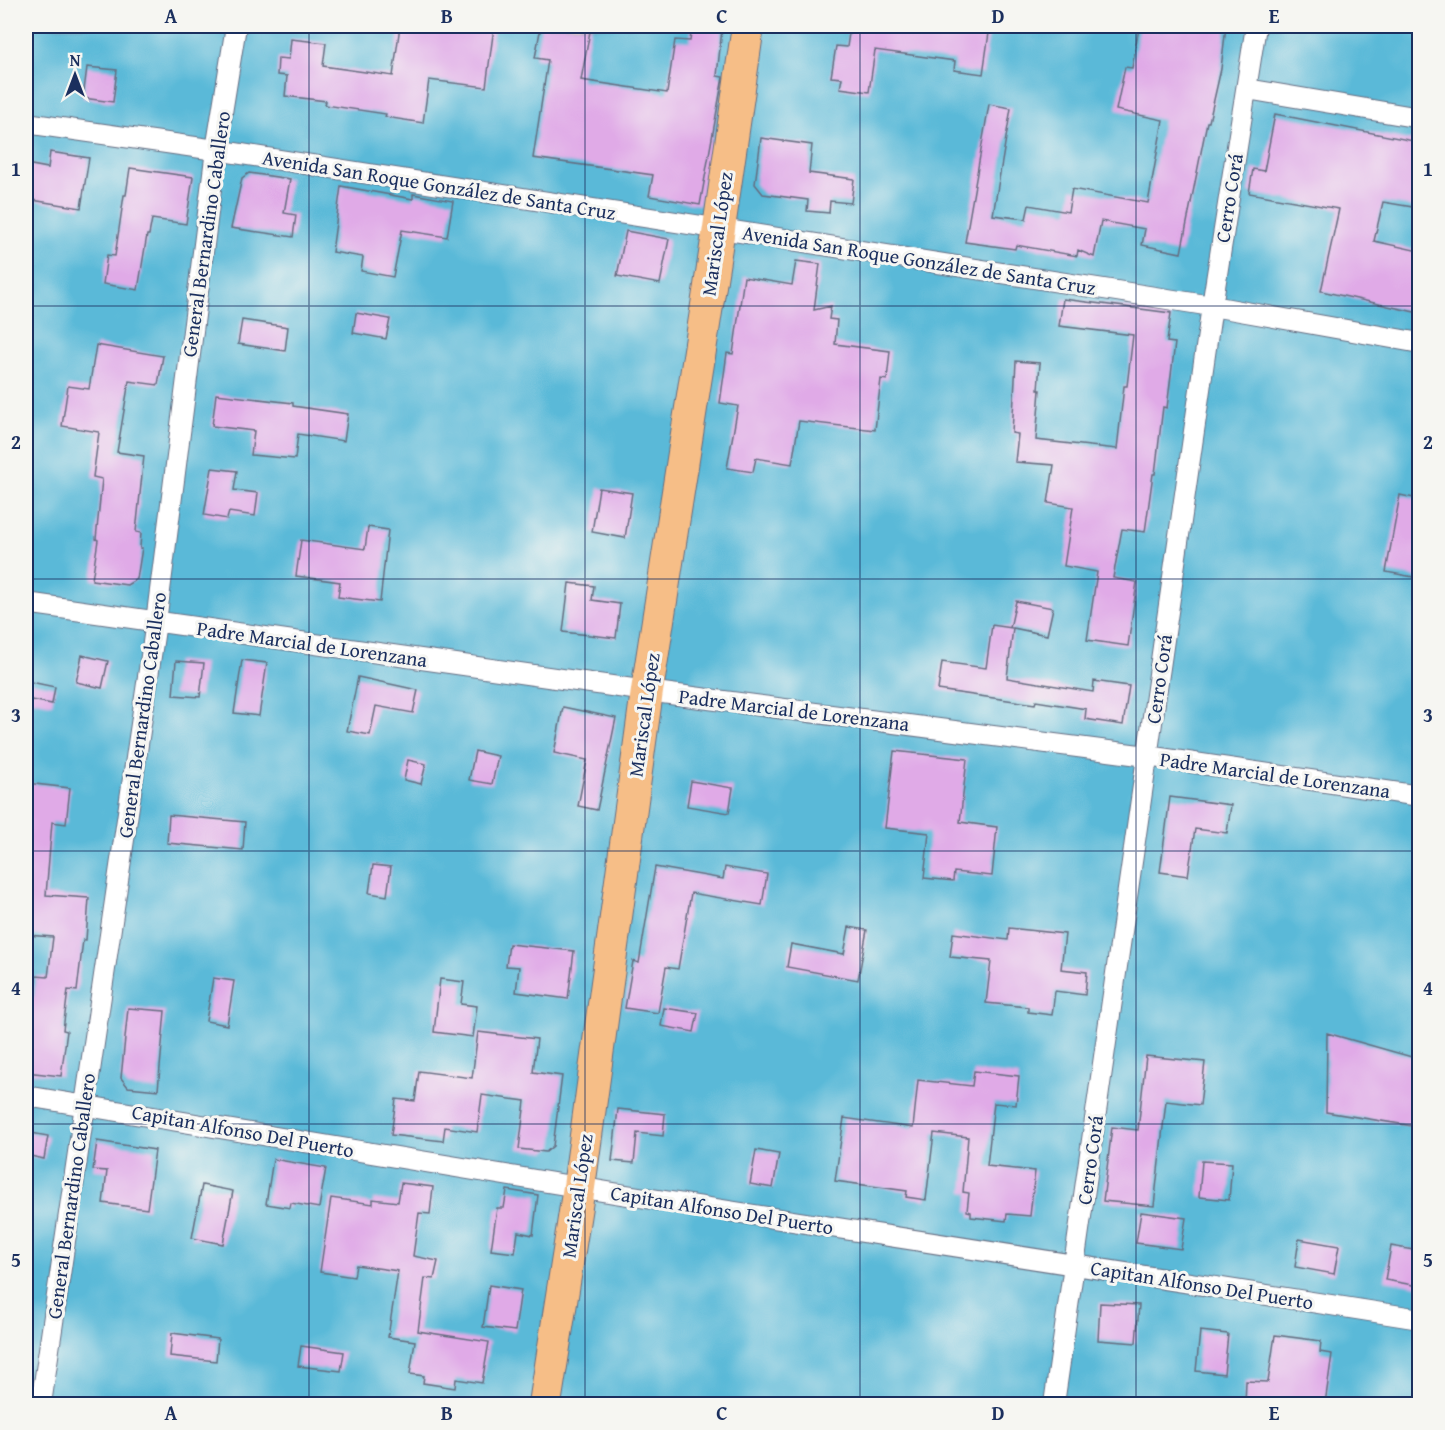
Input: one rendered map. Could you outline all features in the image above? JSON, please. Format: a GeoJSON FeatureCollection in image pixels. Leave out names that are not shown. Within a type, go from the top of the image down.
{"type":"FeatureCollection","features":[{"type":"Feature","properties":{"kind":"main road","name":"Mariscal López"},"geometry":{"type":"LineString","coordinates":[[545,1404],[579,1187],[647,691],[748,26]]}},
{"type":"Feature","properties":{"kind":"street","name":"General Bernardino Caballero"},"geometry":{"type":"LineString","coordinates":[[41,1404],[156,622],[216,150],[236,26]]}},
{"type":"Feature","properties":{"kind":"street","name":"Cerro Corá"},"geometry":{"type":"LineString","coordinates":[[1054,1404],[1212,306],[1256,26]]}},
{"type":"Feature","properties":{"kind":"street"},"geometry":{"type":"LineString","coordinates":[[1247,88],[1419,118]]}},
{"type":"Feature","properties":{"kind":"street","name":"Avenida San Roque González de Santa Cruz"},"geometry":{"type":"LineString","coordinates":[[26,123],[719,228],[1212,306],[1419,343]]}},
{"type":"Feature","properties":{"kind":"street","name":"Padre Marcial de Lorenzana"},"geometry":{"type":"LineString","coordinates":[[26,603],[647,691],[1147,756],[1419,796]]}},
{"type":"Feature","properties":{"kind":"street","name":"Capitan Alfonso Del Puerto"},"geometry":{"type":"LineString","coordinates":[[26,1096],[579,1187],[1419,1319]]}},
{"type":"Feature","properties":{"kind":"water"},"geometry":{"type":"Polygon","coordinates":[[[26,26],[1419,26],[1419,1404],[26,1404],[26,26]]]}},
{"type":"Feature","properties":{"kind":"building"},"geometry":{"type":"Polygon","coordinates":[[[400,26],[494,27],[486,87],[429,80],[423,123],[385,117],[386,114],[325,105],[326,101],[285,96],[287,76],[277,75],[278,58],[289,59],[291,39],[326,43],[323,66],[393,76],[400,26]]]}},
{"type":"Feature","properties":{"kind":"building"},"geometry":{"type":"Polygon","coordinates":[[[541,26],[591,26],[581,80],[667,93],[675,40],[690,41],[692,26],[722,29],[717,76],[723,77],[700,205],[649,196],[653,175],[533,158],[548,60],[535,58],[541,26]]]}},
{"type":"Feature","properties":{"kind":"building"},"geometry":{"type":"Polygon","coordinates":[[[850,26],[990,26],[983,74],[954,70],[955,61],[875,50],[869,92],[840,88],[842,78],[831,77],[836,46],[847,47],[850,26]]]}},
{"type":"Feature","properties":{"kind":"building"},"geometry":{"type":"Polygon","coordinates":[[[1165,26],[1226,26],[1221,69],[1209,122],[1207,122],[1181,253],[1142,245],[1145,229],[1101,221],[1094,257],[1078,250],[1077,256],[1016,245],[1015,249],[965,242],[989,104],[1011,108],[993,215],[1026,219],[1029,205],[1068,212],[1072,189],[1148,203],[1163,120],[1116,110],[1125,67],[1132,68],[1139,27],[1164,31],[1165,26]]]}},
{"type":"Feature","properties":{"kind":"building"},"geometry":{"type":"Polygon","coordinates":[[[87,67],[117,70],[113,102],[83,98],[87,67]]]}},
{"type":"Feature","properties":{"kind":"building"},"geometry":{"type":"Polygon","coordinates":[[[1275,114],[1419,142],[1419,208],[1383,202],[1374,241],[1419,251],[1419,313],[1321,291],[1339,209],[1249,193],[1253,169],[1264,171],[1275,114]]]}},
{"type":"Feature","properties":{"kind":"building"},"geometry":{"type":"Polygon","coordinates":[[[761,138],[812,145],[809,173],[854,179],[851,203],[830,201],[829,213],[807,211],[808,200],[763,194],[755,184],[761,138]]]}},
{"type":"Feature","properties":{"kind":"building"},"geometry":{"type":"Polygon","coordinates":[[[50,152],[89,158],[81,208],[26,199],[26,164],[48,168],[50,152]]]}},
{"type":"Feature","properties":{"kind":"building"},"geometry":{"type":"Polygon","coordinates":[[[130,168],[193,177],[186,224],[152,219],[149,235],[147,235],[138,290],[103,284],[107,255],[115,256],[130,168]]]}},
{"type":"Feature","properties":{"kind":"building"},"geometry":{"type":"Polygon","coordinates":[[[249,173],[290,179],[284,213],[296,215],[293,237],[231,228],[242,178],[249,173]]]}},
{"type":"Feature","properties":{"kind":"building"},"geometry":{"type":"Polygon","coordinates":[[[341,186],[413,199],[413,194],[453,201],[447,237],[402,230],[393,277],[361,271],[363,257],[332,252],[341,186]]]}},
{"type":"Feature","properties":{"kind":"building"},"geometry":{"type":"Polygon","coordinates":[[[626,231],[669,239],[660,284],[617,276],[626,231]]]}},
{"type":"Feature","properties":{"kind":"building"},"geometry":{"type":"Polygon","coordinates":[[[796,261],[820,264],[814,310],[831,306],[829,319],[837,320],[835,344],[890,351],[887,380],[881,379],[875,430],[799,421],[792,464],[756,458],[753,472],[727,468],[738,406],[720,403],[727,353],[733,354],[744,277],[792,285],[796,261]]]}},
{"type":"Feature","properties":{"kind":"building"},"geometry":{"type":"Polygon","coordinates":[[[1063,299],[1171,313],[1167,342],[1175,343],[1167,408],[1163,407],[1145,532],[1122,529],[1113,578],[1137,582],[1128,646],[1087,640],[1097,572],[1064,566],[1073,507],[1048,503],[1054,465],[1015,462],[1018,434],[1012,433],[1016,361],[1040,363],[1036,440],[1117,449],[1124,386],[1127,386],[1133,335],[1059,326],[1063,299]]]}},
{"type":"Feature","properties":{"kind":"building"},"geometry":{"type":"Polygon","coordinates":[[[356,313],[390,319],[386,339],[353,333],[356,313]]]}},
{"type":"Feature","properties":{"kind":"building"},"geometry":{"type":"Polygon","coordinates":[[[242,320],[288,327],[285,351],[238,344],[242,320]]]}},
{"type":"Feature","properties":{"kind":"building"},"geometry":{"type":"Polygon","coordinates":[[[96,345],[163,356],[158,385],[129,381],[117,452],[144,456],[136,532],[141,533],[140,548],[142,548],[137,579],[127,585],[92,580],[98,540],[96,539],[102,479],[93,477],[99,432],[62,426],[68,386],[89,389],[96,345]]]}},
{"type":"Feature","properties":{"kind":"building"},"geometry":{"type":"Polygon","coordinates":[[[216,394],[293,403],[293,406],[348,414],[344,441],[298,434],[295,459],[251,455],[254,431],[212,426],[216,394]]]}},
{"type":"Feature","properties":{"kind":"building"},"geometry":{"type":"Polygon","coordinates":[[[212,468],[237,471],[234,490],[258,493],[255,516],[229,512],[227,519],[204,515],[212,468]]]}},
{"type":"Feature","properties":{"kind":"building"},"geometry":{"type":"Polygon","coordinates":[[[599,488],[632,493],[625,538],[592,532],[599,488]]]}},
{"type":"Feature","properties":{"kind":"building"},"geometry":{"type":"Polygon","coordinates":[[[1400,495],[1419,499],[1419,578],[1386,572],[1400,495]]]}},
{"type":"Feature","properties":{"kind":"building"},"geometry":{"type":"Polygon","coordinates":[[[368,527],[388,530],[380,602],[338,597],[340,582],[296,576],[301,540],[365,549],[368,527]]]}},
{"type":"Feature","properties":{"kind":"building"},"geometry":{"type":"Polygon","coordinates":[[[569,583],[594,586],[592,600],[620,604],[616,638],[563,632],[569,583]]]}},
{"type":"Feature","properties":{"kind":"building"},"geometry":{"type":"Polygon","coordinates":[[[1016,601],[1053,608],[1047,635],[1013,628],[1007,678],[1093,692],[1094,681],[1129,686],[1123,725],[1085,719],[1086,709],[938,690],[942,662],[986,668],[992,625],[1010,628],[1016,601]]]}},
{"type":"Feature","properties":{"kind":"building"},"geometry":{"type":"Polygon","coordinates":[[[82,655],[108,661],[102,688],[76,682],[82,655]]]}},
{"type":"Feature","properties":{"kind":"building"},"geometry":{"type":"Polygon","coordinates":[[[242,660],[267,663],[259,716],[234,713],[242,660]]]}},
{"type":"Feature","properties":{"kind":"building"},"geometry":{"type":"Polygon","coordinates":[[[176,661],[204,663],[200,697],[173,695],[176,661]]]}},
{"type":"Feature","properties":{"kind":"building"},"geometry":{"type":"Polygon","coordinates":[[[358,677],[418,690],[413,713],[376,706],[370,735],[347,731],[358,677]]]}},
{"type":"Feature","properties":{"kind":"building"},"geometry":{"type":"Polygon","coordinates":[[[26,681],[55,687],[52,704],[26,699],[26,681]]]}},
{"type":"Feature","properties":{"kind":"building"},"geometry":{"type":"Polygon","coordinates":[[[563,707],[616,718],[597,810],[578,806],[587,760],[554,753],[563,707]]]}},
{"type":"Feature","properties":{"kind":"building"},"geometry":{"type":"Polygon","coordinates":[[[475,751],[498,756],[492,784],[469,780],[475,751]]]}},
{"type":"Feature","properties":{"kind":"building"},"geometry":{"type":"Polygon","coordinates":[[[894,751],[967,759],[960,822],[997,827],[992,876],[954,872],[953,881],[924,878],[929,833],[885,828],[894,751]]]}},
{"type":"Feature","properties":{"kind":"building"},"geometry":{"type":"Polygon","coordinates":[[[408,760],[426,764],[421,784],[404,780],[408,760]]]}},
{"type":"Feature","properties":{"kind":"building"},"geometry":{"type":"Polygon","coordinates":[[[691,781],[733,788],[729,813],[687,806],[691,781]]]}},
{"type":"Feature","properties":{"kind":"building"},"geometry":{"type":"Polygon","coordinates":[[[26,783],[70,788],[66,824],[52,822],[46,895],[89,898],[86,940],[83,940],[77,991],[68,990],[63,1030],[67,1031],[61,1076],[26,1072],[27,996],[34,997],[36,976],[48,977],[53,937],[26,935],[26,783]]]}},
{"type":"Feature","properties":{"kind":"building"},"geometry":{"type":"Polygon","coordinates":[[[1170,797],[1231,805],[1227,833],[1195,829],[1188,876],[1160,872],[1170,797]]]}},
{"type":"Feature","properties":{"kind":"building"},"geometry":{"type":"Polygon","coordinates":[[[169,815],[245,822],[243,850],[167,843],[169,815]]]}},
{"type":"Feature","properties":{"kind":"building"},"geometry":{"type":"Polygon","coordinates":[[[373,865],[391,867],[387,896],[369,893],[373,865]]]}},
{"type":"Feature","properties":{"kind":"building"},"geometry":{"type":"Polygon","coordinates":[[[655,867],[723,879],[725,867],[767,874],[762,905],[691,893],[678,969],[666,967],[658,1013],[625,1008],[633,961],[639,963],[655,867]]]}},
{"type":"Feature","properties":{"kind":"building"},"geometry":{"type":"Polygon","coordinates":[[[849,927],[867,930],[858,980],[787,967],[791,944],[844,954],[849,927]]]}},
{"type":"Feature","properties":{"kind":"building"},"geometry":{"type":"Polygon","coordinates":[[[1009,928],[1065,934],[1061,969],[1087,972],[1085,995],[1055,991],[1052,1015],[1028,1012],[1028,1007],[986,1003],[991,961],[950,957],[953,933],[1008,940],[1009,928]]]}},
{"type":"Feature","properties":{"kind":"building"},"geometry":{"type":"Polygon","coordinates":[[[509,944],[574,951],[568,999],[516,992],[519,967],[506,966],[509,944]]]}},
{"type":"Feature","properties":{"kind":"building"},"geometry":{"type":"Polygon","coordinates":[[[213,978],[234,981],[227,1025],[206,1021],[213,978]]]}},
{"type":"Feature","properties":{"kind":"building"},"geometry":{"type":"Polygon","coordinates":[[[440,979],[464,982],[461,1004],[477,1006],[473,1037],[434,1032],[440,979]]]}},
{"type":"Feature","properties":{"kind":"building"},"geometry":{"type":"Polygon","coordinates":[[[128,1008],[165,1011],[158,1090],[128,1087],[121,1078],[128,1008]]]}},
{"type":"Feature","properties":{"kind":"building"},"geometry":{"type":"Polygon","coordinates":[[[664,1008],[698,1013],[694,1032],[661,1026],[664,1008]]]}},
{"type":"Feature","properties":{"kind":"building"},"geometry":{"type":"Polygon","coordinates":[[[478,1032],[537,1039],[533,1072],[562,1076],[553,1146],[546,1152],[519,1149],[525,1101],[482,1095],[477,1132],[445,1127],[443,1141],[391,1135],[396,1099],[415,1101],[419,1071],[472,1078],[478,1032]]]}},
{"type":"Feature","properties":{"kind":"building"},"geometry":{"type":"Polygon","coordinates":[[[1327,1033],[1419,1059],[1419,1127],[1326,1112],[1327,1033]]]}},
{"type":"Feature","properties":{"kind":"building"},"geometry":{"type":"Polygon","coordinates":[[[1146,1056],[1205,1062],[1200,1105],[1166,1101],[1154,1206],[1103,1201],[1112,1127],[1138,1130],[1146,1056]]]}},
{"type":"Feature","properties":{"kind":"building"},"geometry":{"type":"Polygon","coordinates":[[[974,1071],[1019,1076],[1016,1105],[994,1103],[987,1166],[1035,1171],[1030,1216],[1007,1214],[1006,1221],[971,1217],[971,1212],[967,1211],[969,1193],[963,1192],[968,1137],[934,1133],[926,1200],[906,1197],[907,1191],[835,1181],[844,1118],[913,1128],[918,1080],[972,1086],[974,1071]]]}},
{"type":"Feature","properties":{"kind":"building"},"geometry":{"type":"Polygon","coordinates":[[[618,1109],[665,1114],[663,1136],[637,1133],[634,1163],[612,1161],[618,1109]]]}},
{"type":"Feature","properties":{"kind":"building"},"geometry":{"type":"Polygon","coordinates":[[[26,1132],[48,1136],[44,1159],[26,1155],[26,1132]]]}},
{"type":"Feature","properties":{"kind":"building"},"geometry":{"type":"Polygon","coordinates":[[[97,1141],[155,1150],[147,1209],[103,1203],[107,1171],[93,1170],[97,1141]]]}},
{"type":"Feature","properties":{"kind":"building"},"geometry":{"type":"Polygon","coordinates":[[[756,1150],[779,1154],[773,1188],[750,1184],[756,1150]]]}},
{"type":"Feature","properties":{"kind":"building"},"geometry":{"type":"Polygon","coordinates":[[[273,1159],[326,1168],[319,1208],[291,1203],[290,1208],[266,1204],[273,1159]]]}},
{"type":"Feature","properties":{"kind":"building"},"geometry":{"type":"Polygon","coordinates":[[[1202,1161],[1232,1163],[1229,1200],[1199,1197],[1202,1161]]]}},
{"type":"Feature","properties":{"kind":"building"},"geometry":{"type":"Polygon","coordinates":[[[401,1183],[433,1187],[430,1214],[419,1213],[413,1256],[438,1261],[434,1279],[425,1278],[418,1331],[489,1342],[482,1383],[456,1379],[455,1388],[423,1383],[424,1376],[410,1374],[415,1341],[388,1337],[398,1271],[356,1265],[354,1277],[320,1272],[331,1198],[373,1204],[373,1199],[398,1202],[401,1183]]]}},
{"type":"Feature","properties":{"kind":"building"},"geometry":{"type":"Polygon","coordinates":[[[202,1185],[233,1191],[223,1244],[192,1238],[202,1185]]]}},
{"type":"Feature","properties":{"kind":"building"},"geometry":{"type":"Polygon","coordinates":[[[507,1190],[538,1195],[533,1235],[518,1232],[515,1253],[491,1250],[497,1208],[504,1208],[507,1190]]]}},
{"type":"Feature","properties":{"kind":"building"},"geometry":{"type":"Polygon","coordinates":[[[1141,1212],[1186,1218],[1181,1249],[1136,1243],[1141,1212]]]}},
{"type":"Feature","properties":{"kind":"building"},"geometry":{"type":"Polygon","coordinates":[[[1299,1239],[1339,1246],[1334,1274],[1295,1267],[1299,1239]]]}},
{"type":"Feature","properties":{"kind":"building"},"geometry":{"type":"Polygon","coordinates":[[[1391,1246],[1419,1251],[1419,1286],[1385,1280],[1391,1246]]]}},
{"type":"Feature","properties":{"kind":"building"},"geometry":{"type":"Polygon","coordinates":[[[489,1285],[521,1290],[515,1331],[483,1327],[489,1285]]]}},
{"type":"Feature","properties":{"kind":"building"},"geometry":{"type":"Polygon","coordinates":[[[1100,1303],[1139,1305],[1136,1343],[1098,1340],[1100,1303]]]}},
{"type":"Feature","properties":{"kind":"building"},"geometry":{"type":"Polygon","coordinates":[[[1200,1331],[1228,1334],[1224,1374],[1196,1371],[1200,1331]]]}},
{"type":"Feature","properties":{"kind":"building"},"geometry":{"type":"Polygon","coordinates":[[[172,1333],[218,1339],[216,1361],[170,1356],[172,1333]]]}},
{"type":"Feature","properties":{"kind":"building"},"geometry":{"type":"Polygon","coordinates":[[[1275,1335],[1321,1341],[1320,1352],[1332,1354],[1325,1404],[1245,1404],[1246,1381],[1268,1382],[1275,1335]]]}},
{"type":"Feature","properties":{"kind":"building"},"geometry":{"type":"Polygon","coordinates":[[[301,1346],[344,1352],[341,1371],[298,1366],[301,1346]]]}}]}
